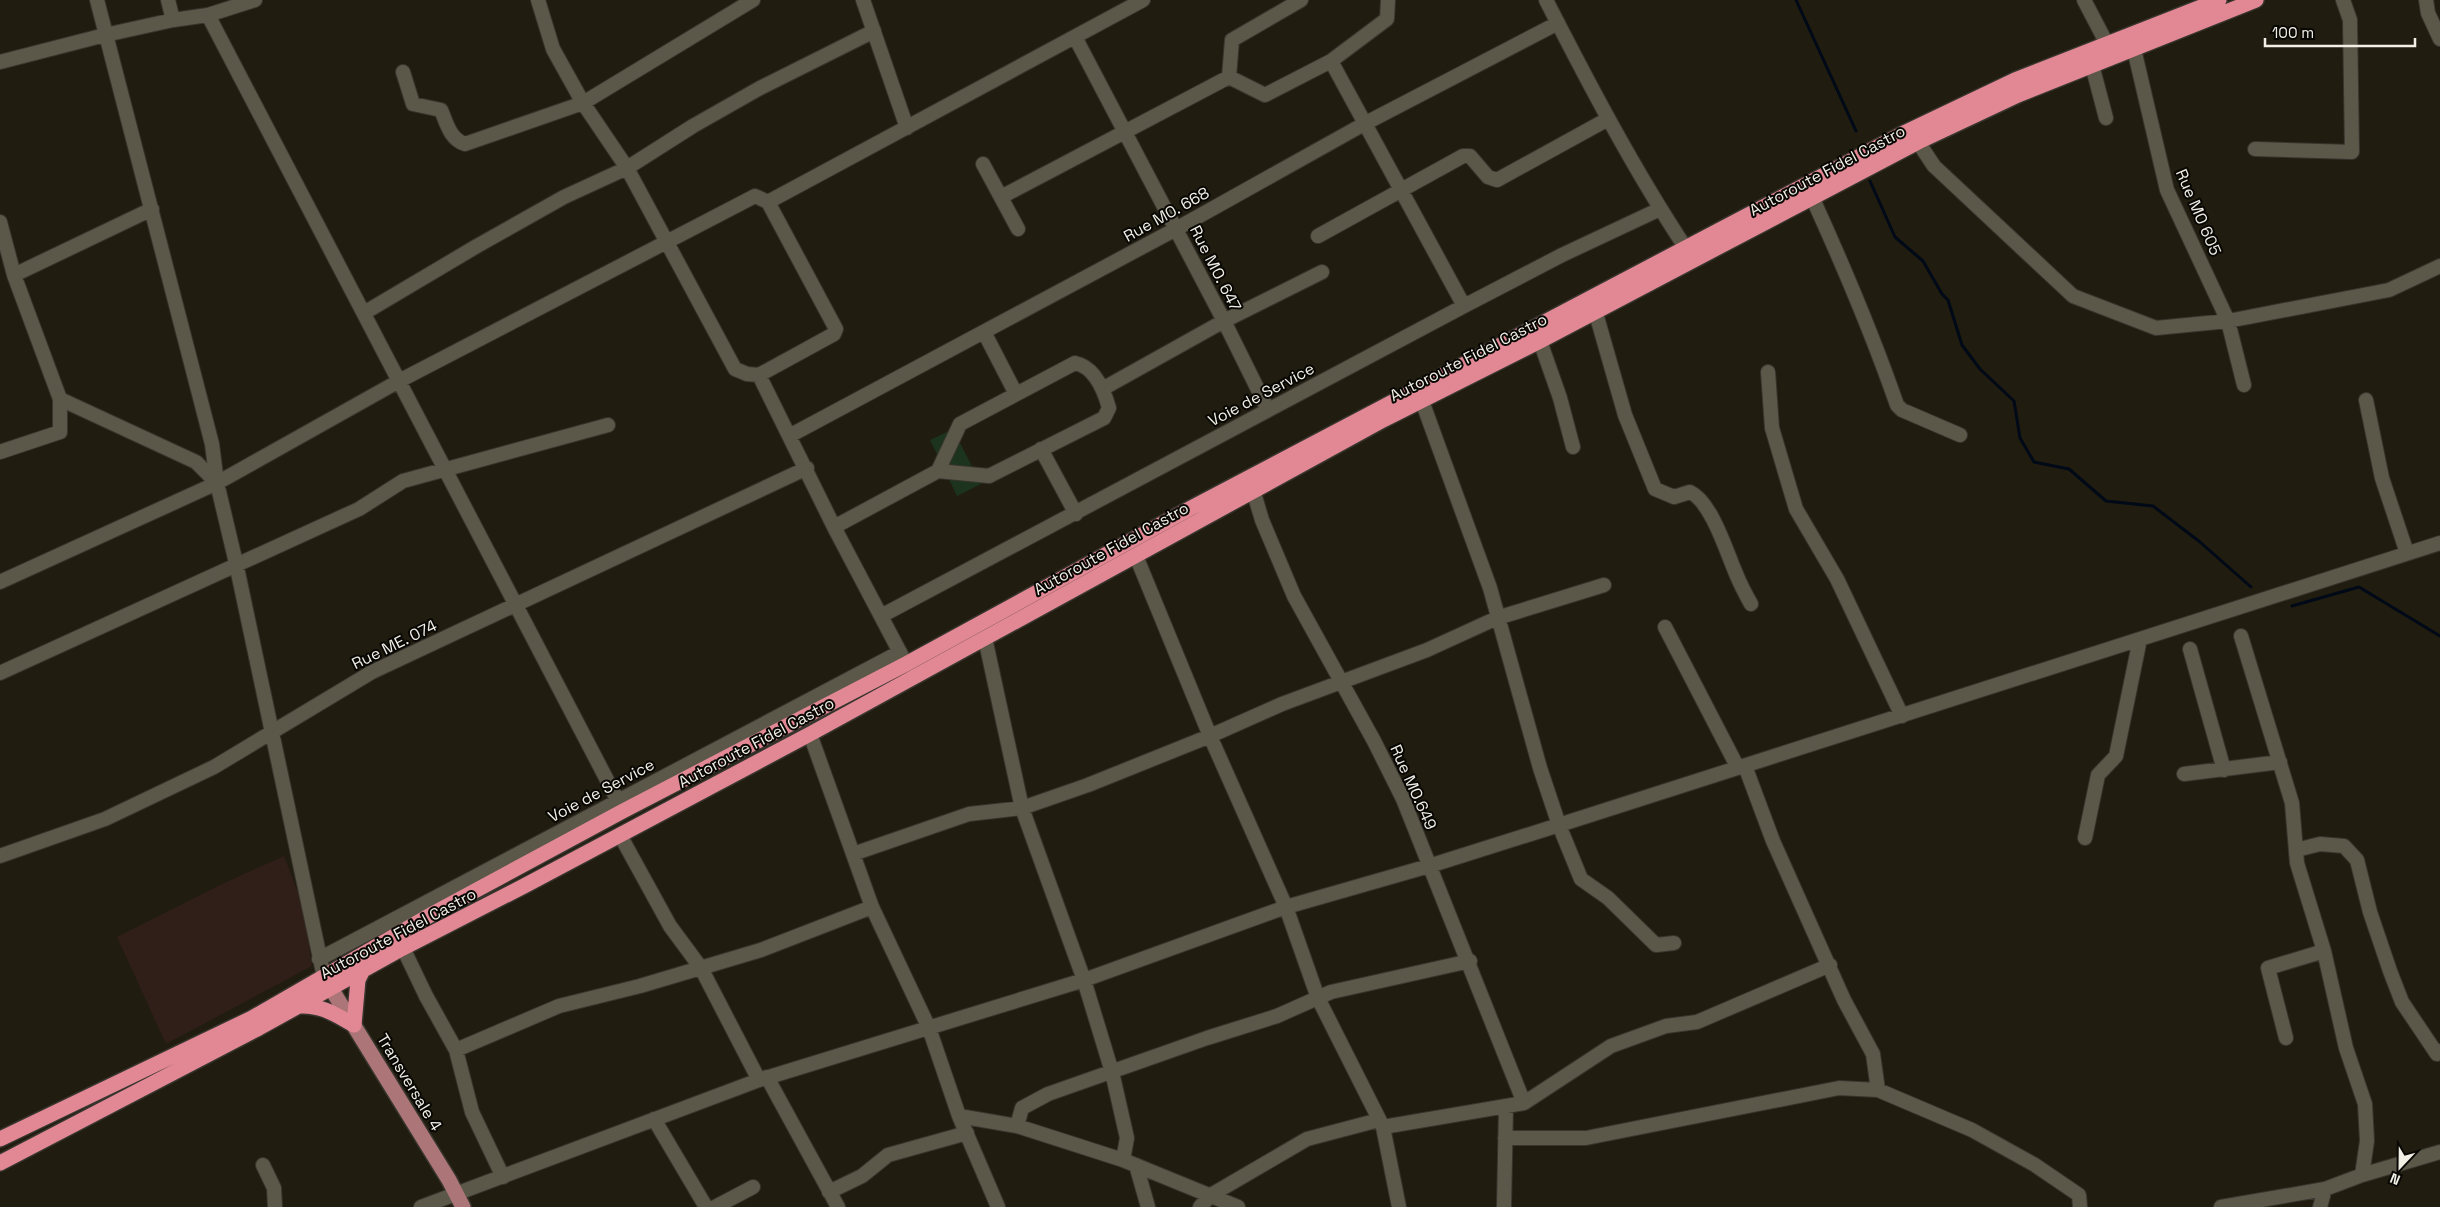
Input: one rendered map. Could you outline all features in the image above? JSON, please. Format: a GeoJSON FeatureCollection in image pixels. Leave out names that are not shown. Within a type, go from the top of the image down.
{"type":"FeatureCollection","features":[{"type":"Feature","properties":{"kind":"highway","name":"Autoroute Fidel Castro"},"geometry":{"type":"LineString","coordinates":[[0,1163],[299,1006],[431,907],[1685,247],[2015,80],[2219,0]]}},
{"type":"Feature","properties":{"kind":"highway","name":"Autoroute Fidel Castro"},"geometry":{"type":"LineString","coordinates":[[0,1139],[244,1022],[328,984],[362,972],[403,948],[810,734],[1253,490],[1918,142],[1971,116],[2092,65],[2256,0]]}},
{"type":"Feature","properties":{"kind":"highway"},"geometry":{"type":"LineString","coordinates":[[299,1006],[313,1006],[326,1009],[354,1025],[358,980],[362,972]]}},
{"type":"Feature","properties":{"kind":"main road","name":"Transversale 4"},"geometry":{"type":"LineString","coordinates":[[328,984],[460,1201]]}},
{"type":"Feature","properties":{"kind":"street"},"geometry":{"type":"LineString","coordinates":[[97,0],[212,444],[217,484],[236,563],[319,959],[328,984]]}},
{"type":"Feature","properties":{"kind":"street"},"geometry":{"type":"LineString","coordinates":[[168,0],[173,20]]}},
{"type":"Feature","properties":{"kind":"street"},"geometry":{"type":"LineString","coordinates":[[0,62],[105,35],[173,20],[208,15],[255,0]]}},
{"type":"Feature","properties":{"kind":"street"},"geometry":{"type":"LineString","coordinates":[[0,582],[217,484],[399,381],[666,243],[755,196],[768,202],[836,329],[834,334],[759,375],[748,374],[735,369],[666,243],[627,168],[583,103],[553,49],[538,0]]}},
{"type":"Feature","properties":{"kind":"street"},"geometry":{"type":"LineString","coordinates":[[403,72],[413,104],[441,110],[451,134],[456,141],[465,144],[583,103],[753,0]]}},
{"type":"Feature","properties":{"kind":"street"},"geometry":{"type":"LineString","coordinates":[[863,0],[907,128]]}},
{"type":"Feature","properties":{"kind":"street"},"geometry":{"type":"LineString","coordinates":[[768,202],[1143,0]]}},
{"type":"Feature","properties":{"kind":"street"},"geometry":{"type":"LineString","coordinates":[[1229,77],[1265,95],[1331,61],[1387,19],[1388,0]]}},
{"type":"Feature","properties":{"kind":"street"},"geometry":{"type":"LineString","coordinates":[[1546,0],[1608,119],[1660,209],[1685,247]]}},
{"type":"Feature","properties":{"kind":"street"},"geometry":{"type":"LineString","coordinates":[[2084,0],[2107,44]]}},
{"type":"Feature","properties":{"kind":"street"},"geometry":{"type":"LineString","coordinates":[[2255,149],[2352,152],[2350,20],[2343,0]]}},
{"type":"Feature","properties":{"kind":"street"},"geometry":{"type":"LineString","coordinates":[[2426,0],[2428,13],[2440,39]]}},
{"type":"Feature","properties":{"kind":"street"},"geometry":{"type":"LineString","coordinates":[[1229,77],[1232,40],[1297,1]]}},
{"type":"Feature","properties":{"kind":"street"},"geometry":{"type":"LineString","coordinates":[[208,15],[618,801]]}},
{"type":"Feature","properties":{"kind":"street","name":"Rue MO. 668"},"geometry":{"type":"LineString","coordinates":[[791,435],[1176,229],[1364,124],[1558,23]]}},
{"type":"Feature","properties":{"kind":"street"},"geometry":{"type":"LineString","coordinates":[[364,313],[556,202],[627,168],[693,126],[760,88],[874,31]]}},
{"type":"Feature","properties":{"kind":"street","name":"Rue MO. 647"},"geometry":{"type":"LineString","coordinates":[[1075,37],[1224,321],[1268,410]]}},
{"type":"Feature","properties":{"kind":"street","name":"Rue MO 605"},"geometry":{"type":"LineString","coordinates":[[2134,49],[2167,190],[2228,321],[2244,385]]}},
{"type":"Feature","properties":{"kind":"street"},"geometry":{"type":"LineString","coordinates":[[1331,61],[1400,191],[1434,247],[1464,306]]}},
{"type":"Feature","properties":{"kind":"street"},"geometry":{"type":"LineString","coordinates":[[2092,65],[2106,118]]}},
{"type":"Feature","properties":{"kind":"street"},"geometry":{"type":"LineString","coordinates":[[1001,197],[1229,77]]}},
{"type":"Feature","properties":{"kind":"street"},"geometry":{"type":"LineString","coordinates":[[1318,236],[1467,156],[1488,177],[1497,180],[1608,119]]}},
{"type":"Feature","properties":{"kind":"street"},"geometry":{"type":"LineString","coordinates":[[1918,142],[1934,166],[2074,296],[2156,328],[2228,321],[2389,290],[2440,266]]}},
{"type":"Feature","properties":{"kind":"street"},"geometry":{"type":"LineString","coordinates":[[983,164],[1018,229]]}},
{"type":"Feature","properties":{"kind":"street"},"geometry":{"type":"LineString","coordinates":[[1812,197],[1851,282],[1876,343],[1897,405],[1902,410],[1960,434]]}},
{"type":"Feature","properties":{"kind":"street"},"geometry":{"type":"LineString","coordinates":[[14,275],[152,209]]}},
{"type":"Feature","properties":{"kind":"street","name":"Voie de Service"},"geometry":{"type":"LineString","coordinates":[[881,616],[1464,306],[1562,255],[1660,209]]}},
{"type":"Feature","properties":{"kind":"street"},"geometry":{"type":"LineString","coordinates":[[0,222],[14,275],[60,399],[60,432],[0,452]]}},
{"type":"Feature","properties":{"kind":"street"},"geometry":{"type":"LineString","coordinates":[[1104,388],[1224,321],[1322,272]]}},
{"type":"Feature","properties":{"kind":"street"},"geometry":{"type":"LineString","coordinates":[[1595,310],[1625,415],[1655,489],[1674,497],[1690,492],[1698,496],[1721,534],[1737,577],[1751,604]]}},
{"type":"Feature","properties":{"kind":"street"},"geometry":{"type":"LineString","coordinates":[[984,332],[1016,394]]}},
{"type":"Feature","properties":{"kind":"street"},"geometry":{"type":"LineString","coordinates":[[1540,341],[1560,398],[1573,447]]}},
{"type":"Feature","properties":{"kind":"street"},"geometry":{"type":"LineString","coordinates":[[834,527],[938,471],[988,476],[1104,418],[1109,408],[1104,388],[1086,368],[1075,363],[960,424],[938,471]]}},
{"type":"Feature","properties":{"kind":"street"},"geometry":{"type":"LineString","coordinates":[[1768,372],[1772,428],[1796,509],[1837,579],[1902,716]]}},
{"type":"Feature","properties":{"kind":"street"},"geometry":{"type":"LineString","coordinates":[[759,375],[791,435],[834,527],[903,658]]}},
{"type":"Feature","properties":{"kind":"street"},"geometry":{"type":"LineString","coordinates":[[60,399],[196,462],[217,484]]}},
{"type":"Feature","properties":{"kind":"street"},"geometry":{"type":"LineString","coordinates":[[2366,400],[2382,478],[2407,553]]}},
{"type":"Feature","properties":{"kind":"street"},"geometry":{"type":"LineString","coordinates":[[1422,401],[1490,588],[1530,734],[1559,825],[1581,879],[1608,898],[1656,945],[1674,943]]}},
{"type":"Feature","properties":{"kind":"street"},"geometry":{"type":"LineString","coordinates":[[0,673],[236,563],[358,509],[403,481],[608,425]]}},
{"type":"Feature","properties":{"kind":"street"},"geometry":{"type":"LineString","coordinates":[[1041,449],[1076,514]]}},
{"type":"Feature","properties":{"kind":"street","name":"Rue ME. 074"},"geometry":{"type":"LineString","coordinates":[[0,856],[105,819],[214,766],[372,672],[806,468]]}},
{"type":"Feature","properties":{"kind":"street","name":"Rue MO.649"},"geometry":{"type":"LineString","coordinates":[[1253,490],[1262,520],[1294,596],[1374,741],[1403,799],[1429,866],[1470,961],[1522,1103]]}},
{"type":"Feature","properties":{"kind":"street"},"geometry":{"type":"LineString","coordinates":[[421,1207],[460,1201],[503,1177],[763,1079],[1084,980],[1286,907],[1429,866],[1559,825],[2440,543]]}},
{"type":"Feature","properties":{"kind":"street"},"geometry":{"type":"LineString","coordinates":[[1136,556],[1210,736],[1286,907],[1318,998],[1381,1123],[1399,1207]]}},
{"type":"Feature","properties":{"kind":"street"},"geometry":{"type":"LineString","coordinates":[[853,854],[970,814],[1022,808],[1088,785],[1210,736],[1282,704],[1427,650],[1497,618],[1604,585]]}},
{"type":"Feature","properties":{"kind":"street"},"geometry":{"type":"LineString","coordinates":[[1666,627],[1742,767],[1844,1000],[1873,1054],[1878,1090]]}},
{"type":"Feature","properties":{"kind":"street"},"geometry":{"type":"LineString","coordinates":[[2241,636],[2292,803],[2297,862],[2324,952],[2346,1048],[2365,1104],[2367,1140],[2362,1175]]}},
{"type":"Feature","properties":{"kind":"street"},"geometry":{"type":"LineString","coordinates":[[985,638],[1022,808],[1084,980],[1112,1072],[1127,1138],[1130,1162],[1148,1207]]}},
{"type":"Feature","properties":{"kind":"street"},"geometry":{"type":"LineString","coordinates":[[2085,838],[2098,775],[2116,756],[2140,639]]}},
{"type":"Feature","properties":{"kind":"street"},"geometry":{"type":"LineString","coordinates":[[2190,650],[2224,770]]}},
{"type":"Feature","properties":{"kind":"street"},"geometry":{"type":"LineString","coordinates":[[810,734],[872,907],[929,1028],[959,1116],[998,1207]]}},
{"type":"Feature","properties":{"kind":"street"},"geometry":{"type":"LineString","coordinates":[[2184,774],[2280,762]]}},
{"type":"Feature","properties":{"kind":"street","name":"Voie de Service"},"geometry":{"type":"LineString","coordinates":[[501,870],[618,801],[685,772]]}},
{"type":"Feature","properties":{"kind":"street"},"geometry":{"type":"LineString","coordinates":[[620,835],[670,926],[701,968],[838,1207]]}},
{"type":"Feature","properties":{"kind":"street"},"geometry":{"type":"LineString","coordinates":[[2296,850],[2320,844],[2344,846],[2357,860],[2370,912],[2402,1002],[2437,1054],[2440,1051]]}},
{"type":"Feature","properties":{"kind":"street"},"geometry":{"type":"LineString","coordinates":[[319,959],[431,907]]}},
{"type":"Feature","properties":{"kind":"street"},"geometry":{"type":"LineString","coordinates":[[456,1050],[558,1006],[761,950],[872,907]]}},
{"type":"Feature","properties":{"kind":"street"},"geometry":{"type":"LineString","coordinates":[[403,948],[426,996],[456,1050],[472,1112],[503,1177]]}},
{"type":"Feature","properties":{"kind":"street"},"geometry":{"type":"LineString","coordinates":[[2286,1038],[2268,968],[2324,952]]}},
{"type":"Feature","properties":{"kind":"street"},"geometry":{"type":"LineString","coordinates":[[1017,1126],[1022,1108],[1048,1094],[1207,1038],[1277,1016],[1331,992],[1384,978],[1470,961]]}},
{"type":"Feature","properties":{"kind":"street"},"geometry":{"type":"LineString","coordinates":[[1200,1207],[1211,1195],[1307,1139],[1381,1123],[1506,1108],[1522,1103],[1611,1046],[1666,1026],[1697,1022],[1830,965]]}},
{"type":"Feature","properties":{"kind":"street"},"geometry":{"type":"LineString","coordinates":[[1505,1138],[1586,1138],[1840,1088],[1878,1090],[1972,1130],[2035,1165],[2079,1195],[2080,1207]]}},
{"type":"Feature","properties":{"kind":"street"},"geometry":{"type":"LineString","coordinates":[[1504,1207],[1506,1108]]}},
{"type":"Feature","properties":{"kind":"street"},"geometry":{"type":"LineString","coordinates":[[959,1116],[1017,1126],[1130,1162],[1238,1207]]}},
{"type":"Feature","properties":{"kind":"street"},"geometry":{"type":"LineString","coordinates":[[654,1119],[706,1207]]}},
{"type":"Feature","properties":{"kind":"street"},"geometry":{"type":"LineString","coordinates":[[830,1192],[862,1176],[888,1155],[967,1133]]}},
{"type":"Feature","properties":{"kind":"street"},"geometry":{"type":"LineString","coordinates":[[2221,1207],[2325,1189],[2362,1175],[2440,1152]]}},
{"type":"Feature","properties":{"kind":"street"},"geometry":{"type":"LineString","coordinates":[[264,1165],[274,1188],[275,1207]]}},
{"type":"Feature","properties":{"kind":"street"},"geometry":{"type":"LineString","coordinates":[[715,1207],[753,1187]]}},
{"type":"Feature","properties":{"kind":"street"},"geometry":{"type":"LineString","coordinates":[[2320,1207],[2325,1189]]}},
{"type":"Feature","properties":{"kind":"shaded area"},"geometry":{"type":"Polygon","coordinates":[[[284,856],[302,903],[312,966],[166,1044],[117,937],[224,883],[284,856]]]}},
{"type":"Feature","properties":{"kind":"green space"},"geometry":{"type":"Polygon","coordinates":[[[953,429],[981,484],[957,496],[930,440],[953,429]]]}},
{"type":"Feature","properties":{"kind":"waterway"},"geometry":{"type":"LineString","coordinates":[[1796,0],[1856,131]]}},
{"type":"Feature","properties":{"kind":"waterway"},"geometry":{"type":"LineString","coordinates":[[1870,181],[1895,237],[1923,261],[1942,294],[1948,300],[1962,345],[1980,369],[2014,401],[2020,438],[2034,462],[2069,469],[2106,501],[2153,506],[2200,542],[2251,587]]}},
{"type":"Feature","properties":{"kind":"waterway"},"geometry":{"type":"LineString","coordinates":[[2292,606],[2359,587],[2440,636]]}}]}
